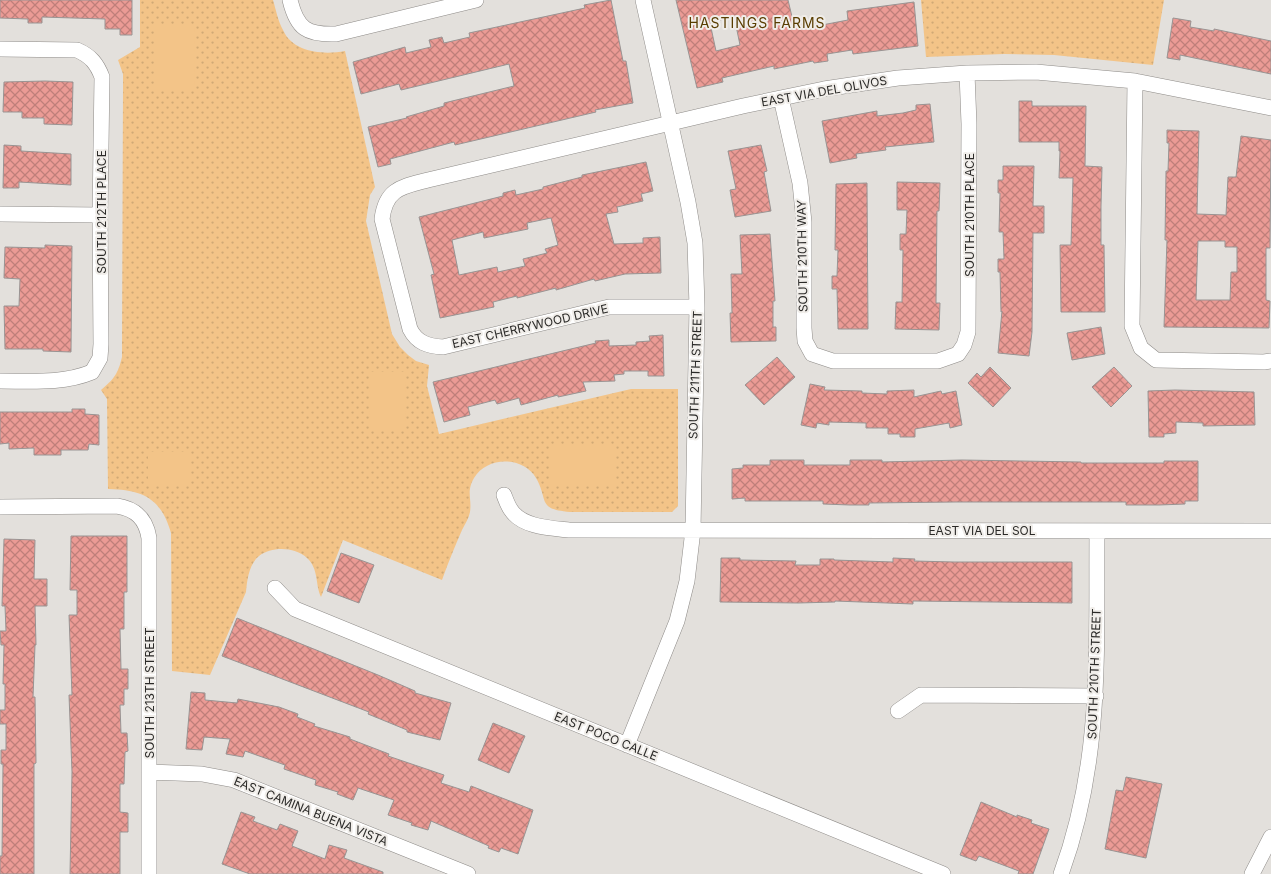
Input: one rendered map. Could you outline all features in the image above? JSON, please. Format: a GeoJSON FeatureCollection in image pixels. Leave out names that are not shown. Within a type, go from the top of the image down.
{"type":"FeatureCollection","features":[{"type":"Feature","properties":{"kind":"street"},"geometry":{"type":"LineString","coordinates":[[290,0],[296,20],[304,28],[318,34],[336,34],[476,0]]}},
{"type":"Feature","properties":{"kind":"street","name":"SOUTH 211TH STREET"},"geometry":{"type":"LineString","coordinates":[[627,745],[677,621],[688,581],[692,529],[697,307],[692,218],[643,0]]}},
{"type":"Feature","properties":{"kind":"street","name":"SOUTH 212TH PLACE"},"geometry":{"type":"LineString","coordinates":[[0,49],[77,50],[87,54],[98,66],[102,77],[100,358],[92,372],[78,378],[60,381],[0,380]]}},
{"type":"Feature","properties":{"kind":"street","name":"EAST VIA DEL OLIVOS"},"geometry":{"type":"LineString","coordinates":[[424,345],[414,336],[410,329],[382,219],[383,208],[387,199],[400,188],[781,98],[824,89],[898,78],[967,73],[1036,72],[1135,81],[1271,108]]}},
{"type":"Feature","properties":{"kind":"street","name":"SOUTH 210TH PLACE"},"geometry":{"type":"LineString","coordinates":[[812,354],[834,361],[938,361],[958,354],[964,345],[968,332],[969,124],[967,73]]}},
{"type":"Feature","properties":{"kind":"street"},"geometry":{"type":"LineString","coordinates":[[1135,81],[1132,326],[1141,348],[1156,360],[1271,361]]}},
{"type":"Feature","properties":{"kind":"street","name":"SOUTH 210TH WAY"},"geometry":{"type":"LineString","coordinates":[[781,98],[800,183],[804,222],[804,328],[805,341],[812,354]]}},
{"type":"Feature","properties":{"kind":"street"},"geometry":{"type":"LineString","coordinates":[[0,214],[100,215]]}},
{"type":"Feature","properties":{"kind":"street","name":"EAST CHERRYWOOD DRIVE"},"geometry":{"type":"LineString","coordinates":[[424,345],[443,347],[609,307],[697,307]]}},
{"type":"Feature","properties":{"kind":"street","name":"EAST VIA DEL SOL"},"geometry":{"type":"LineString","coordinates":[[504,495],[511,511],[525,522],[544,527],[569,530],[1271,531]]}},
{"type":"Feature","properties":{"kind":"street","name":"SOUTH 213TH STREET"},"geometry":{"type":"LineString","coordinates":[[0,507],[117,506],[126,508],[139,515],[148,530],[149,874]]}},
{"type":"Feature","properties":{"kind":"street","name":"SOUTH 210TH STREET"},"geometry":{"type":"LineString","coordinates":[[1061,874],[1074,835],[1087,779],[1092,745],[1096,696],[1097,531]]}},
{"type":"Feature","properties":{"kind":"street","name":"EAST POCO CALLE"},"geometry":{"type":"LineString","coordinates":[[275,588],[295,609],[943,874]]}},
{"type":"Feature","properties":{"kind":"street"},"geometry":{"type":"LineString","coordinates":[[898,711],[921,695],[1096,696]]}},
{"type":"Feature","properties":{"kind":"street","name":"EAST CAMINA BUENA VISTA"},"geometry":{"type":"LineString","coordinates":[[149,772],[202,774],[234,780],[468,874]]}},
{"type":"Feature","properties":{"kind":"street"},"geometry":{"type":"LineString","coordinates":[[1252,874],[1271,837]]}},
{"type":"Feature","properties":{"kind":"shaded area"},"geometry":{"type":"Polygon","coordinates":[[[140,0],[273,0],[281,27],[294,44],[310,51],[328,53],[345,51],[375,187],[370,195],[366,221],[392,334],[400,347],[408,355],[416,361],[429,365],[427,386],[439,434],[631,389],[678,389],[678,506],[672,512],[559,511],[552,509],[545,502],[540,486],[530,471],[514,463],[496,463],[487,466],[474,478],[470,491],[469,514],[442,580],[343,540],[321,597],[311,562],[302,554],[283,549],[264,553],[253,563],[248,577],[246,592],[210,675],[172,671],[171,533],[162,512],[149,498],[131,491],[108,489],[107,399],[101,390],[115,376],[122,357],[123,74],[118,60],[140,47],[140,0]]]}},
{"type":"Feature","properties":{"kind":"shaded area"},"geometry":{"type":"Polygon","coordinates":[[[921,0],[1164,0],[1153,65],[1054,55],[1004,54],[926,57],[921,0]]]}},
{"type":"Feature","properties":{"kind":"shaded area"},"geometry":{"type":"Polygon","coordinates":[[[155,24],[195,24],[194,89],[155,89],[155,24]]]}},
{"type":"Feature","properties":{"kind":"shaded area"},"geometry":{"type":"Polygon","coordinates":[[[369,372],[405,372],[406,430],[370,430],[369,372]]]}},
{"type":"Feature","properties":{"kind":"shaded area"},"geometry":{"type":"Polygon","coordinates":[[[551,444],[615,444],[616,484],[551,484],[551,444]]]}},
{"type":"Feature","properties":{"kind":"shaded area"},"geometry":{"type":"Polygon","coordinates":[[[148,452],[189,452],[189,486],[148,486],[148,452]]]}},
{"type":"Feature","properties":{"kind":"building"},"geometry":{"type":"Polygon","coordinates":[[[0,0],[132,0],[132,35],[120,35],[120,29],[105,29],[105,19],[42,17],[42,23],[28,23],[28,19],[0,18],[0,0]]]}},
{"type":"Feature","properties":{"kind":"building"},"geometry":{"type":"Polygon","coordinates":[[[611,0],[623,61],[626,61],[633,103],[595,110],[596,112],[455,145],[454,142],[390,159],[391,164],[378,167],[368,127],[407,118],[444,106],[444,103],[514,86],[509,64],[401,90],[399,84],[361,94],[353,62],[405,47],[406,53],[431,47],[429,40],[442,37],[444,43],[470,37],[469,33],[585,8],[584,5],[611,0]]]}},
{"type":"Feature","properties":{"kind":"building"},"geometry":{"type":"Polygon","coordinates":[[[676,0],[788,0],[794,25],[821,20],[822,25],[848,20],[847,11],[914,2],[918,46],[853,54],[852,50],[827,54],[828,61],[814,63],[813,61],[774,69],[774,66],[722,78],[723,82],[697,88],[676,0]],[[734,16],[710,23],[716,51],[740,45],[734,16]]]}},
{"type":"Feature","properties":{"kind":"building"},"geometry":{"type":"Polygon","coordinates":[[[1173,18],[1191,21],[1190,27],[1214,31],[1214,29],[1271,41],[1271,74],[1180,55],[1180,60],[1167,58],[1173,18]]]}},
{"type":"Feature","properties":{"kind":"building"},"geometry":{"type":"Polygon","coordinates":[[[4,82],[73,82],[72,125],[44,124],[44,118],[22,118],[22,112],[3,112],[4,82]]]}},
{"type":"Feature","properties":{"kind":"building"},"geometry":{"type":"Polygon","coordinates":[[[1019,101],[1032,101],[1032,106],[1086,106],[1085,166],[1102,167],[1101,245],[1104,245],[1105,312],[1061,312],[1060,245],[1071,245],[1073,178],[1059,178],[1059,142],[1019,142],[1019,101]]]}},
{"type":"Feature","properties":{"kind":"building"},"geometry":{"type":"Polygon","coordinates":[[[930,104],[934,142],[885,147],[886,150],[856,154],[857,158],[830,163],[822,121],[877,111],[877,116],[903,113],[916,110],[916,105],[930,104]]]}},
{"type":"Feature","properties":{"kind":"building"},"geometry":{"type":"Polygon","coordinates":[[[1167,130],[1199,131],[1197,214],[1226,215],[1228,177],[1236,177],[1241,136],[1271,140],[1270,248],[1266,248],[1266,300],[1270,301],[1269,328],[1164,327],[1167,240],[1165,240],[1166,171],[1168,171],[1169,143],[1167,143],[1167,130]],[[1198,241],[1196,300],[1230,300],[1231,272],[1237,272],[1237,247],[1225,247],[1225,241],[1198,241]]]}},
{"type":"Feature","properties":{"kind":"building"},"geometry":{"type":"Polygon","coordinates":[[[4,145],[21,146],[21,151],[71,154],[71,185],[19,182],[19,188],[3,188],[4,145]]]}},
{"type":"Feature","properties":{"kind":"building"},"geometry":{"type":"Polygon","coordinates":[[[761,145],[767,171],[764,172],[771,211],[735,217],[730,190],[736,189],[728,151],[761,145]]]}},
{"type":"Feature","properties":{"kind":"building"},"geometry":{"type":"Polygon","coordinates":[[[646,162],[653,191],[641,194],[643,201],[617,207],[618,212],[606,214],[614,244],[643,243],[643,238],[660,237],[661,273],[625,274],[595,281],[594,279],[556,290],[556,288],[493,302],[494,307],[440,318],[431,275],[434,274],[419,217],[503,196],[503,193],[515,190],[516,195],[543,189],[543,187],[582,177],[582,175],[646,162]],[[551,218],[527,223],[528,229],[484,238],[483,232],[452,240],[459,275],[497,267],[498,272],[525,266],[523,259],[547,253],[545,249],[558,245],[551,218]]]}},
{"type":"Feature","properties":{"kind":"building"},"geometry":{"type":"Polygon","coordinates":[[[1003,166],[1034,166],[1033,206],[1044,206],[1044,233],[1033,233],[1032,332],[1029,356],[998,353],[1002,311],[998,259],[1004,259],[1003,232],[999,232],[1000,193],[998,193],[998,180],[1003,180],[1003,166]]]}},
{"type":"Feature","properties":{"kind":"building"},"geometry":{"type":"Polygon","coordinates":[[[897,182],[940,183],[939,211],[937,211],[936,303],[940,303],[939,330],[895,329],[896,302],[902,302],[903,250],[900,250],[900,234],[906,234],[907,210],[897,210],[897,182]]]}},
{"type":"Feature","properties":{"kind":"building"},"geometry":{"type":"Polygon","coordinates":[[[867,183],[868,329],[838,329],[837,289],[832,289],[832,276],[837,276],[838,250],[835,250],[836,184],[867,183]]]}},
{"type":"Feature","properties":{"kind":"building"},"geometry":{"type":"Polygon","coordinates":[[[770,234],[775,301],[773,301],[773,327],[776,327],[776,341],[731,342],[731,274],[742,274],[740,235],[770,234]]]}},
{"type":"Feature","properties":{"kind":"building"},"geometry":{"type":"Polygon","coordinates":[[[45,245],[72,246],[71,352],[43,351],[43,349],[5,349],[4,306],[19,306],[20,279],[4,278],[5,247],[45,248],[45,245]]]}},
{"type":"Feature","properties":{"kind":"building"},"geometry":{"type":"Polygon","coordinates":[[[1101,327],[1105,354],[1072,360],[1067,333],[1101,327]]]}},
{"type":"Feature","properties":{"kind":"building"},"geometry":{"type":"Polygon","coordinates":[[[663,335],[664,376],[648,376],[648,371],[624,371],[624,374],[614,375],[615,381],[583,382],[586,391],[558,397],[558,395],[521,405],[519,398],[497,404],[495,400],[468,407],[470,415],[444,422],[433,382],[596,343],[595,341],[609,340],[609,346],[636,345],[636,342],[650,341],[649,336],[663,335]]]}},
{"type":"Feature","properties":{"kind":"building"},"geometry":{"type":"Polygon","coordinates":[[[777,357],[795,377],[764,405],[745,385],[777,357]]]}},
{"type":"Feature","properties":{"kind":"building"},"geometry":{"type":"Polygon","coordinates":[[[990,367],[1011,388],[993,407],[968,383],[977,373],[981,377],[990,367]]]}},
{"type":"Feature","properties":{"kind":"building"},"geometry":{"type":"Polygon","coordinates":[[[1114,367],[1132,386],[1111,407],[1092,387],[1114,367]]]}},
{"type":"Feature","properties":{"kind":"building"},"geometry":{"type":"Polygon","coordinates":[[[810,384],[825,387],[824,390],[862,391],[862,393],[887,394],[887,391],[914,390],[914,397],[941,391],[942,394],[956,391],[962,425],[950,428],[949,423],[915,429],[915,437],[900,437],[900,434],[888,434],[888,428],[866,428],[866,423],[829,422],[829,425],[817,423],[816,428],[801,425],[810,384]]]}},
{"type":"Feature","properties":{"kind":"building"},"geometry":{"type":"Polygon","coordinates":[[[1148,391],[1254,392],[1255,425],[1203,426],[1203,423],[1176,422],[1176,433],[1164,434],[1164,437],[1149,437],[1148,391]]]}},
{"type":"Feature","properties":{"kind":"building"},"geometry":{"type":"Polygon","coordinates":[[[72,409],[85,409],[85,414],[99,415],[99,445],[89,444],[88,450],[61,450],[61,455],[34,455],[34,448],[9,449],[9,443],[0,444],[0,412],[72,412],[72,409]]]}},
{"type":"Feature","properties":{"kind":"building"},"geometry":{"type":"Polygon","coordinates":[[[770,460],[804,460],[804,465],[850,465],[850,460],[882,460],[882,462],[962,460],[1081,463],[1198,461],[1198,501],[1185,501],[1185,504],[1159,505],[1126,505],[1126,502],[955,502],[850,505],[823,504],[823,501],[745,501],[745,498],[732,499],[732,469],[743,468],[743,465],[770,465],[770,460]]]}},
{"type":"Feature","properties":{"kind":"building"},"geometry":{"type":"Polygon","coordinates":[[[71,536],[127,536],[127,592],[124,592],[124,629],[120,629],[121,669],[128,669],[128,689],[124,689],[124,705],[120,705],[121,733],[127,733],[128,751],[125,752],[124,784],[120,784],[120,812],[128,813],[128,832],[120,832],[120,874],[70,874],[72,772],[69,695],[72,695],[69,615],[77,615],[77,590],[70,590],[71,536]]]}},
{"type":"Feature","properties":{"kind":"building"},"geometry":{"type":"Polygon","coordinates":[[[4,539],[35,540],[34,579],[47,579],[47,606],[35,606],[36,645],[33,697],[35,697],[36,763],[34,764],[34,874],[0,874],[0,856],[2,856],[3,764],[1,764],[1,750],[6,750],[6,724],[0,724],[0,710],[5,710],[5,684],[3,684],[4,645],[1,645],[0,631],[6,631],[5,606],[2,606],[4,539]]]}},
{"type":"Feature","properties":{"kind":"building"},"geometry":{"type":"Polygon","coordinates":[[[341,553],[374,565],[359,603],[327,591],[341,553]]]}},
{"type":"Feature","properties":{"kind":"building"},"geometry":{"type":"Polygon","coordinates":[[[721,558],[796,561],[795,565],[820,565],[820,559],[893,562],[893,558],[915,559],[914,561],[954,562],[1072,562],[1072,603],[913,601],[913,604],[835,601],[798,603],[720,602],[721,558]]]}},
{"type":"Feature","properties":{"kind":"building"},"geometry":{"type":"Polygon","coordinates":[[[237,618],[378,675],[415,691],[415,693],[451,703],[440,740],[407,732],[407,730],[368,714],[369,712],[222,656],[237,618]]]}},
{"type":"Feature","properties":{"kind":"building"},"geometry":{"type":"Polygon","coordinates":[[[191,692],[205,693],[205,700],[237,703],[238,699],[279,707],[298,714],[297,717],[315,724],[314,726],[350,737],[350,739],[389,754],[388,756],[444,775],[441,783],[469,792],[471,786],[533,810],[518,854],[501,848],[499,852],[488,848],[489,846],[431,821],[428,830],[388,815],[394,800],[358,788],[353,800],[337,794],[338,792],[315,785],[316,780],[284,769],[285,765],[245,751],[243,757],[226,754],[230,739],[204,737],[202,750],[186,749],[191,692]]]}},
{"type":"Feature","properties":{"kind":"building"},"geometry":{"type":"Polygon","coordinates":[[[493,723],[525,736],[509,773],[478,760],[493,723]]]}},
{"type":"Feature","properties":{"kind":"building"},"geometry":{"type":"Polygon","coordinates":[[[1126,777],[1162,784],[1146,858],[1105,849],[1116,790],[1123,791],[1126,777]]]}},
{"type":"Feature","properties":{"kind":"building"},"geometry":{"type":"Polygon","coordinates":[[[981,802],[1017,817],[1017,815],[1032,820],[1031,823],[1049,829],[1033,874],[1018,874],[1019,871],[979,856],[976,861],[960,855],[981,802]]]}},
{"type":"Feature","properties":{"kind":"building"},"geometry":{"type":"Polygon","coordinates":[[[241,812],[255,817],[253,821],[277,830],[280,824],[298,831],[292,846],[325,859],[329,845],[347,850],[344,858],[383,872],[383,874],[250,874],[222,864],[241,812]]]}},
{"type":"Feature","properties":{"kind":"district","name":"HASTINGS FARMS"},"geometry":{"type":"Point","coordinates":[757,22]}}]}
